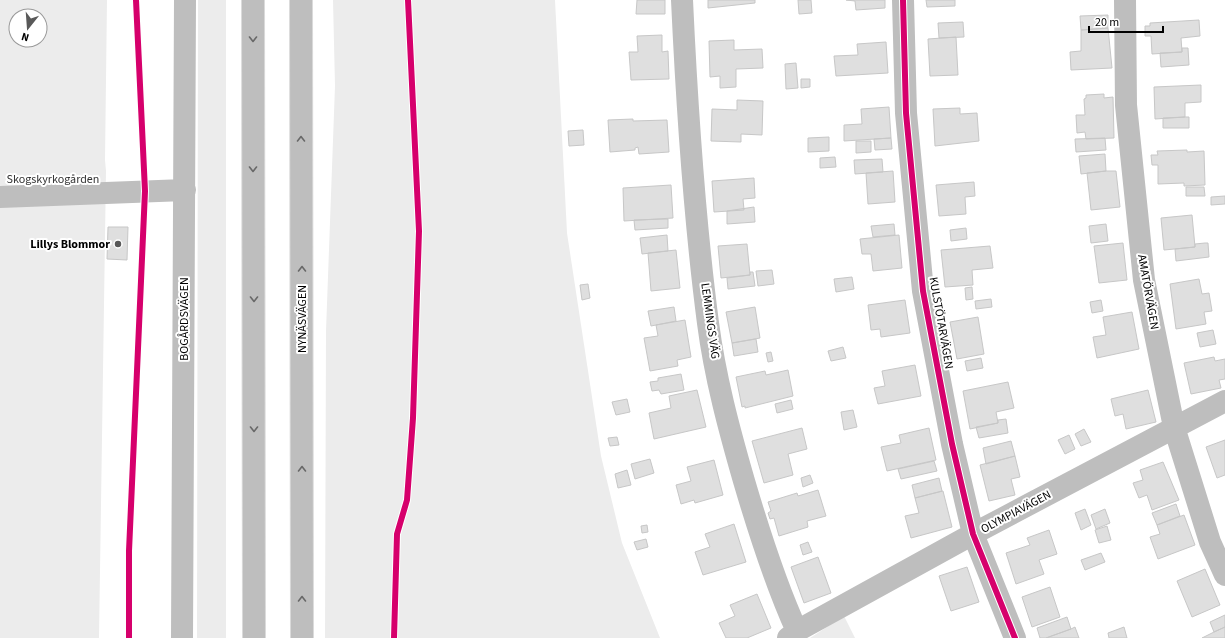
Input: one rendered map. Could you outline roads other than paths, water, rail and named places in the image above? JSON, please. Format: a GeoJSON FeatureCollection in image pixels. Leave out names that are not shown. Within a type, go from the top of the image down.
{"type":"FeatureCollection","features":[{"type":"Feature","properties":{"kind":"main road","name":"BOGÅRDSVÄGEN"},"geometry":{"type":"LineString","coordinates":[[182,638],[185,0]]}},
{"type":"Feature","properties":{"kind":"main road"},"geometry":{"type":"LineString","coordinates":[[253,0],[254,638]]}},
{"type":"Feature","properties":{"kind":"main road","name":"NYNÄSVÄGEN"},"geometry":{"type":"LineString","coordinates":[[301,0],[302,638]]}},
{"type":"Feature","properties":{"kind":"main road","name":"LEMMINGS VÄG"},"geometry":{"type":"LineString","coordinates":[[682,0],[688,125],[708,324],[727,422],[757,524],[792,634]]}},
{"type":"Feature","properties":{"kind":"main road","name":"KULSTÖTARVÄGEN"},"geometry":{"type":"LineString","coordinates":[[903,0],[906,113],[923,291],[952,444],[973,534],[1015,638]]}},
{"type":"Feature","properties":{"kind":"main road","name":"AMATÖRVÄGEN"},"geometry":{"type":"LineString","coordinates":[[1125,0],[1126,105],[1144,280],[1174,427],[1210,542],[1225,575]]}},
{"type":"Feature","properties":{"kind":"main road"},"geometry":{"type":"LineString","coordinates":[[0,197],[185,190]]}},
{"type":"Feature","properties":{"kind":"main road","name":"OLYMPIAVÄGEN"},"geometry":{"type":"LineString","coordinates":[[792,634],[973,534],[1225,401]]}},
{"type":"Feature","properties":{"kind":"place","name":"Lillys Blommor"},"geometry":{"type":"Point","coordinates":[118,244]}},
{"type":"Feature","properties":{"kind":"park label","name":"Skogskyrkogården"},"geometry":{"type":"Point","coordinates":[53,179]}}]}
